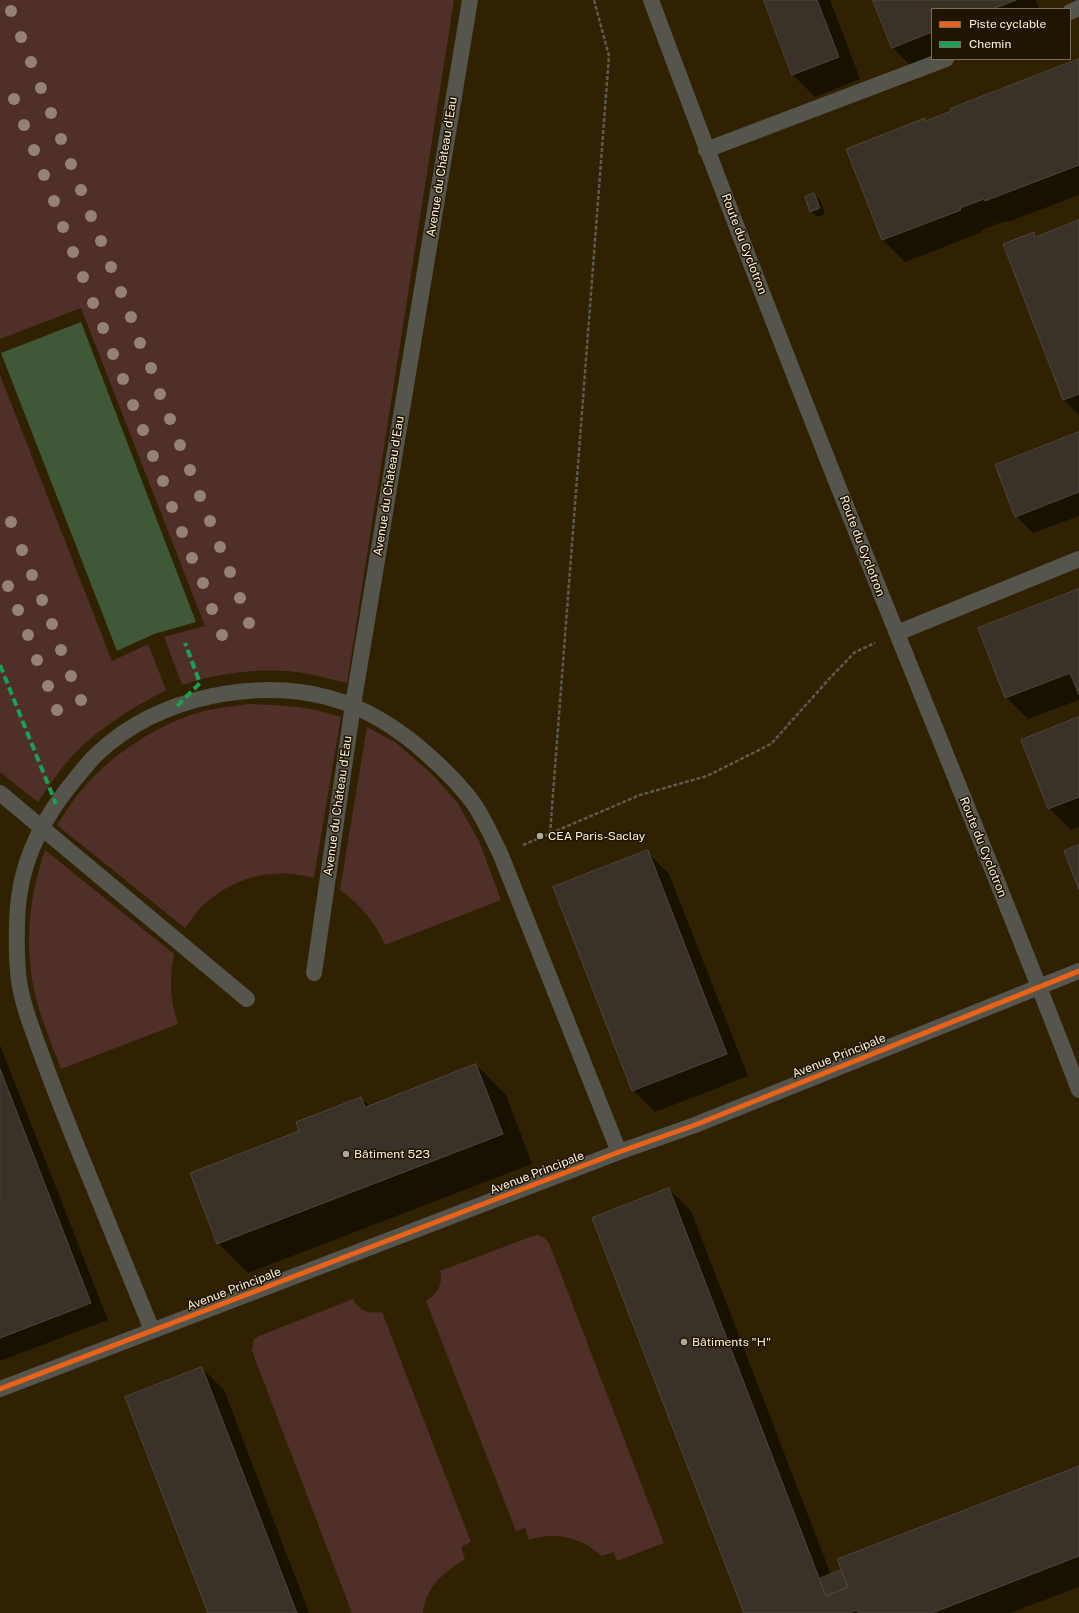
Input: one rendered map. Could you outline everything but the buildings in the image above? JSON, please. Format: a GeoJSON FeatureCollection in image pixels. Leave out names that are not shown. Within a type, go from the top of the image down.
{"type":"FeatureCollection","features":[{"type":"Feature","properties":{"kind":"lane","name":"Avenue du Château d'Eau"},"geometry":{"type":"LineString","coordinates":[[314,973],[353,705],[470,0]]}},
{"type":"Feature","properties":{"kind":"lane","name":"Route du Cyclotron"},"geometry":{"type":"LineString","coordinates":[[651,0],[706,150],[897,633],[1040,986],[1079,1090]]}},
{"type":"Feature","properties":{"kind":"lane"},"geometry":{"type":"LineString","coordinates":[[706,150],[943,60]]}},
{"type":"Feature","properties":{"kind":"lane"},"geometry":{"type":"LineString","coordinates":[[897,633],[1079,559]]}},
{"type":"Feature","properties":{"kind":"lane"},"geometry":{"type":"LineString","coordinates":[[152,1330],[50,1078],[30,1023],[19,980],[17,937],[19,898],[24,871],[41,827],[61,796],[96,754],[126,731],[177,706],[200,699],[255,689],[288,690],[320,695],[353,705],[382,719],[409,738],[460,786],[476,806],[500,853],[619,1152]]}},
{"type":"Feature","properties":{"kind":"lane"},"geometry":{"type":"LineString","coordinates":[[0,792],[247,1000]]}},
{"type":"Feature","properties":{"kind":"lane","name":"Avenue Principale"},"geometry":{"type":"LineString","coordinates":[[0,1389],[619,1152],[702,1122],[1079,971]]}},
{"type":"Feature","properties":{"kind":"path"},"geometry":{"type":"LineString","coordinates":[[550,834],[609,56],[594,0]]}},
{"type":"Feature","properties":{"kind":"path"},"geometry":{"type":"LineString","coordinates":[[500,853],[550,834],[640,795],[707,776],[771,744],[829,678],[856,652],[897,633]]}},
{"type":"Feature","properties":{"kind":"shaded area","name":"CEA Paris-Saclay"},"geometry":{"type":"Polygon","coordinates":[[[0,0],[1079,0],[1079,1613],[0,1613],[0,0]]]}},
{"type":"Feature","properties":{"kind":"shaded area"},"geometry":{"type":"Polygon","coordinates":[[[0,0],[454,0],[347,683],[304,673],[289,671],[258,671],[227,674],[182,685],[164,637],[205,626],[81,308],[0,339],[0,0]]]}},
{"type":"Feature","properties":{"kind":"shaded area"},"geometry":{"type":"Polygon","coordinates":[[[81,322],[196,622],[154,634],[117,651],[1,353],[81,322]]]}},
{"type":"Feature","properties":{"kind":"shaded area"},"geometry":{"type":"Polygon","coordinates":[[[0,375],[112,661],[148,644],[166,690],[117,719],[83,745],[64,766],[38,802],[0,772],[0,375]]]}},
{"type":"Feature","properties":{"kind":"shaded area"},"geometry":{"type":"Polygon","coordinates":[[[249,704],[317,710],[341,717],[314,878],[286,873],[258,876],[244,880],[218,893],[198,911],[185,928],[57,825],[74,800],[92,778],[122,752],[138,741],[173,722],[191,715],[214,709],[249,704]]]}},
{"type":"Feature","properties":{"kind":"shaded area"},"geometry":{"type":"Polygon","coordinates":[[[367,727],[395,742],[431,773],[457,802],[479,841],[501,900],[385,945],[367,914],[340,890],[367,727]]]}},
{"type":"Feature","properties":{"kind":"shaded area"},"geometry":{"type":"Polygon","coordinates":[[[45,850],[174,954],[171,973],[171,989],[173,1006],[178,1024],[61,1069],[37,1004],[30,957],[29,939],[32,903],[35,885],[45,850]]]}},
{"type":"Feature","properties":{"kind":"shaded area"},"geometry":{"type":"Polygon","coordinates":[[[538,1235],[549,1243],[664,1543],[617,1561],[614,1552],[602,1556],[586,1545],[568,1538],[549,1536],[529,1540],[525,1528],[516,1531],[426,1301],[439,1289],[441,1281],[440,1271],[538,1235]]]}},
{"type":"Feature","properties":{"kind":"shaded area"},"geometry":{"type":"Polygon","coordinates":[[[353,1299],[355,1303],[364,1311],[382,1312],[471,1542],[461,1547],[465,1559],[450,1569],[432,1587],[425,1603],[423,1613],[352,1613],[252,1351],[254,1339],[259,1336],[353,1299]]]}},
{"type":"Feature","properties":{"kind":"marked path"},"geometry":{"type":"LineString","coordinates":[[177,706],[200,683],[185,643]]}},
{"type":"Feature","properties":{"kind":"marked path"},"geometry":{"type":"LineString","coordinates":[[0,665],[56,804]]}},
{"type":"Feature","properties":{"kind":"cycle path"},"geometry":{"type":"LineString","coordinates":[[0,1389],[619,1152],[695,1125],[1079,971]]}},
{"type":"Feature","properties":{"kind":"place","name":"CEA Paris-Saclay"},"geometry":{"type":"Point","coordinates":[540,836]}},
{"type":"Feature","properties":{"kind":"place","name":"Bâtiment 523"},"geometry":{"type":"Point","coordinates":[346,1154]}},
{"type":"Feature","properties":{"kind":"place","name":"Bâtiments \"H\""},"geometry":{"type":"Point","coordinates":[684,1342]}}]}
